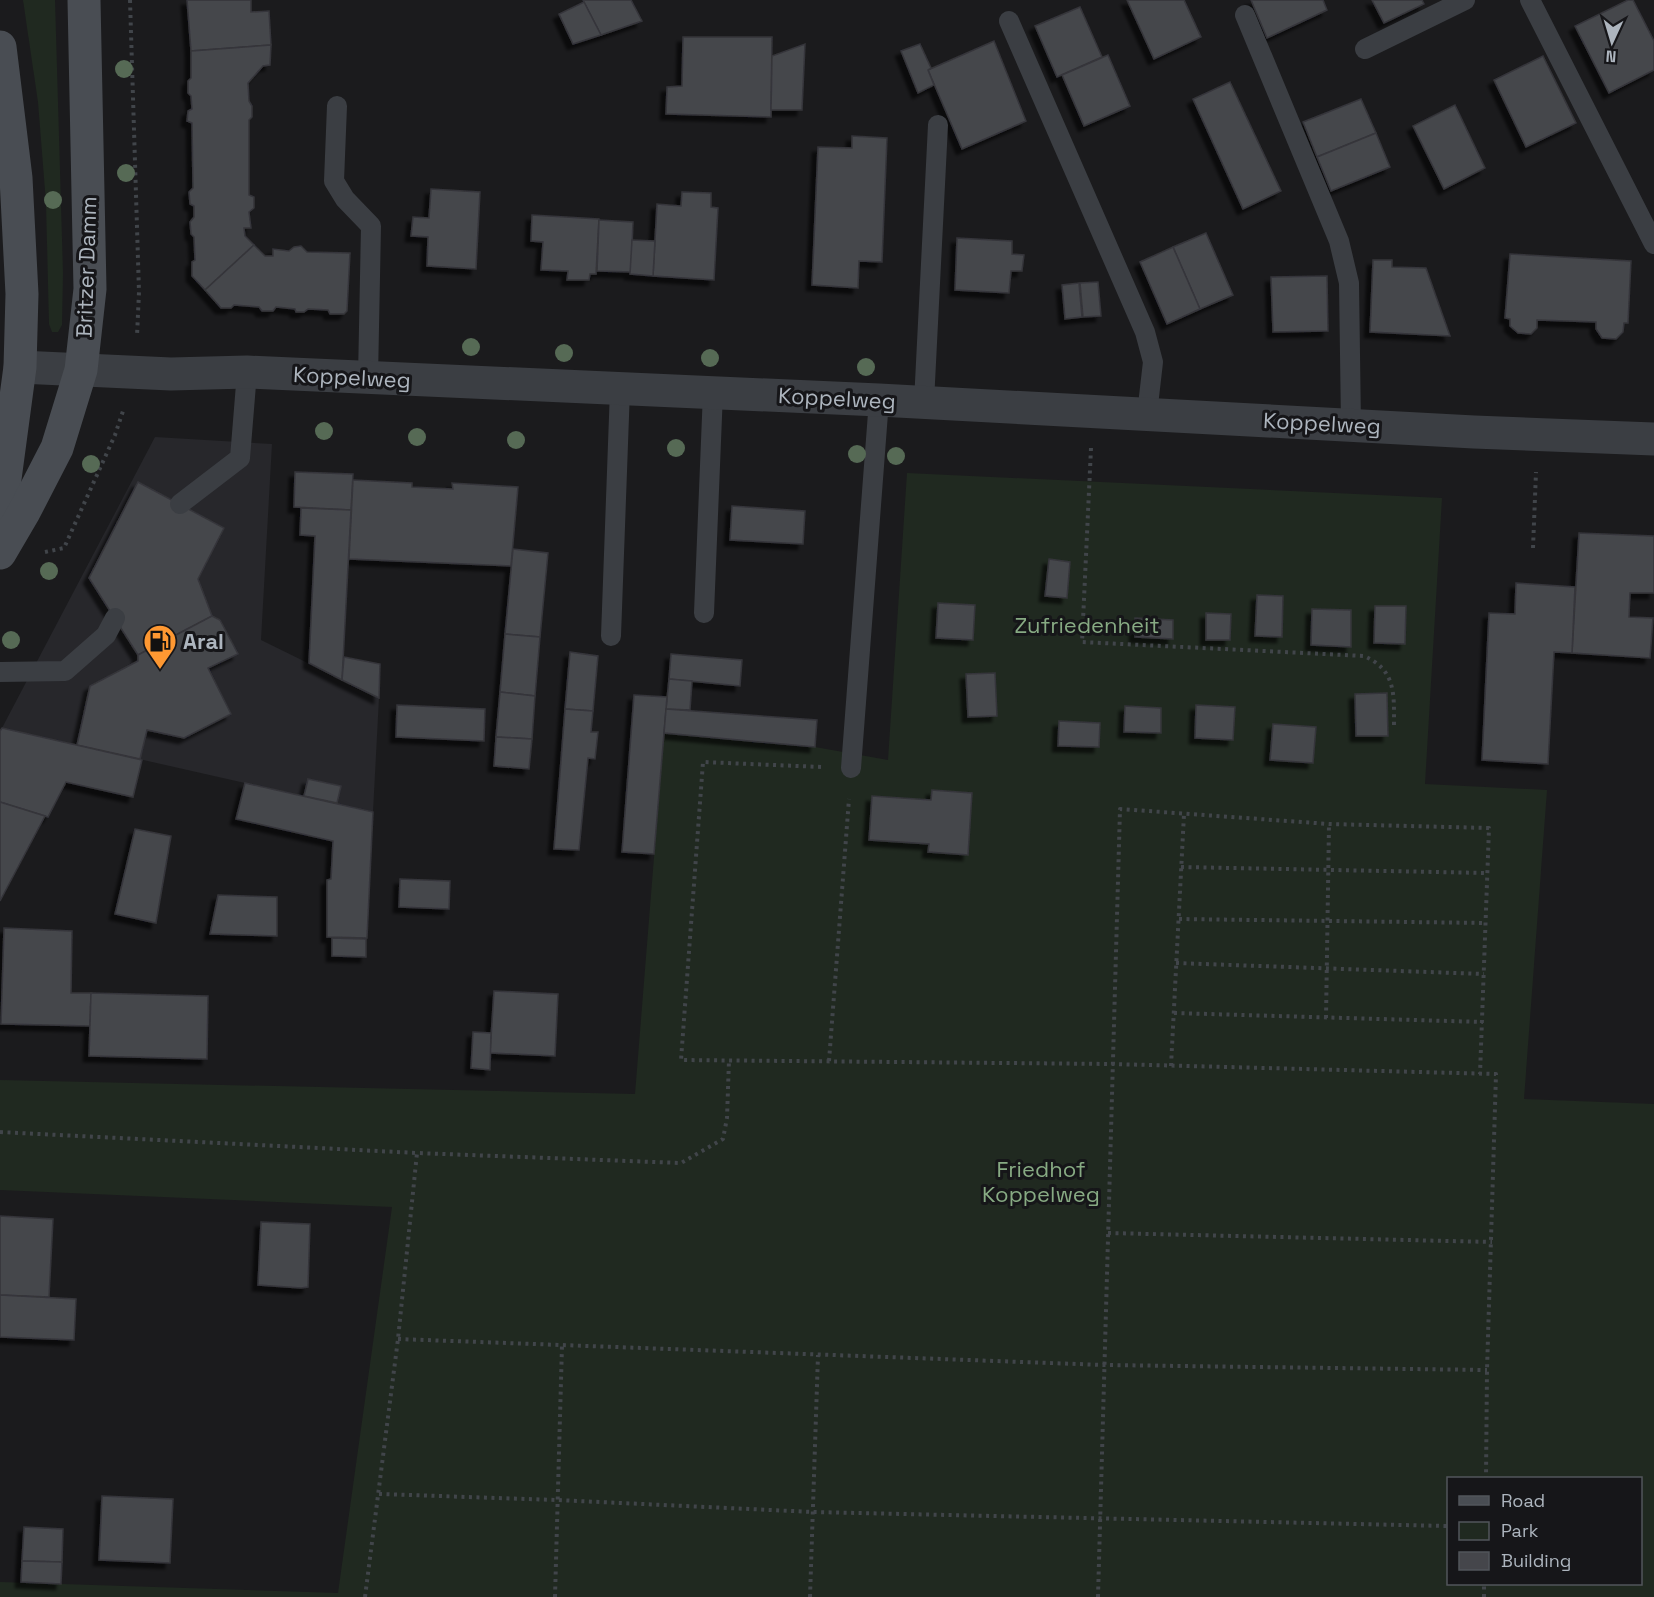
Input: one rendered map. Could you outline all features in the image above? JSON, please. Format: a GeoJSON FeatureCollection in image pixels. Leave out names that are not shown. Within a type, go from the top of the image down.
{"type":"FeatureCollection","features":[{"type":"Feature","properties":{"kind":"main road","name":"Britzer Damm"},"geometry":{"type":"LineString","coordinates":[[0,553],[57,448],[81,370],[90,289],[84,0]]}},
{"type":"Feature","properties":{"kind":"main road"},"geometry":{"type":"LineString","coordinates":[[0,47],[16,178],[22,294],[20,367],[0,516]]}},
{"type":"Feature","properties":{"kind":"street","name":"Koppelweg"},"geometry":{"type":"LineString","coordinates":[[20,367],[171,374],[247,372],[713,392],[1654,439]]}},
{"type":"Feature","properties":{"kind":"lane"},"geometry":{"type":"LineString","coordinates":[[1365,50],[1465,0]]}},
{"type":"Feature","properties":{"kind":"lane"},"geometry":{"type":"LineString","coordinates":[[1530,0],[1654,244]]}},
{"type":"Feature","properties":{"kind":"lane"},"geometry":{"type":"LineString","coordinates":[[1245,15],[1340,241],[1349,283],[1351,424]]}},
{"type":"Feature","properties":{"kind":"lane"},"geometry":{"type":"LineString","coordinates":[[1010,21],[1145,332],[1153,362],[1147,414]]}},
{"type":"Feature","properties":{"kind":"lane"},"geometry":{"type":"LineString","coordinates":[[337,106],[334,181],[345,199],[371,226],[368,378]]}},
{"type":"Feature","properties":{"kind":"lane"},"geometry":{"type":"LineString","coordinates":[[924,402],[938,126]]}},
{"type":"Feature","properties":{"kind":"lane"},"geometry":{"type":"LineString","coordinates":[[180,504],[240,458],[247,372]]}},
{"type":"Feature","properties":{"kind":"lane"},"geometry":{"type":"LineString","coordinates":[[611,636],[620,388]]}},
{"type":"Feature","properties":{"kind":"lane"},"geometry":{"type":"LineString","coordinates":[[704,613],[713,392]]}},
{"type":"Feature","properties":{"kind":"lane"},"geometry":{"type":"LineString","coordinates":[[851,768],[879,400]]}},
{"type":"Feature","properties":{"kind":"lane"},"geometry":{"type":"LineString","coordinates":[[0,672],[65,671],[106,635],[115,618]]}},
{"type":"Feature","properties":{"kind":"path"},"geometry":{"type":"LineString","coordinates":[[130,0],[139,292]]}},
{"type":"Feature","properties":{"kind":"path"},"geometry":{"type":"LineString","coordinates":[[83,506],[115,435]]}},
{"type":"Feature","properties":{"kind":"path"},"geometry":{"type":"LineString","coordinates":[[1533,548],[1538,435]]}},
{"type":"Feature","properties":{"kind":"path"},"geometry":{"type":"LineString","coordinates":[[1090,481],[1082,642],[1364,657],[1374,661],[1385,670],[1391,681],[1394,694],[1394,724]]}},
{"type":"Feature","properties":{"kind":"path"},"geometry":{"type":"LineString","coordinates":[[829,1061],[851,768],[703,762],[681,1060],[1112,1064],[1496,1074],[1486,1477]]}},
{"type":"Feature","properties":{"kind":"path"},"geometry":{"type":"LineString","coordinates":[[1098,1597],[1120,809],[1329,824],[1489,828],[1480,1074]]}},
{"type":"Feature","properties":{"kind":"path"},"geometry":{"type":"LineString","coordinates":[[1171,1066],[1184,814]]}},
{"type":"Feature","properties":{"kind":"path"},"geometry":{"type":"LineString","coordinates":[[1326,1018],[1329,824]]}},
{"type":"Feature","properties":{"kind":"path"},"geometry":{"type":"LineString","coordinates":[[1181,867],[1487,873]]}},
{"type":"Feature","properties":{"kind":"path"},"geometry":{"type":"LineString","coordinates":[[1179,918],[1486,924]]}},
{"type":"Feature","properties":{"kind":"path"},"geometry":{"type":"LineString","coordinates":[[1176,963],[1484,974]]}},
{"type":"Feature","properties":{"kind":"path"},"geometry":{"type":"LineString","coordinates":[[1174,1013],[1483,1022]]}},
{"type":"Feature","properties":{"kind":"path"},"geometry":{"type":"LineString","coordinates":[[0,1132],[417,1153],[681,1163],[723,1139],[727,1118],[729,1060]]}},
{"type":"Feature","properties":{"kind":"path"},"geometry":{"type":"LineString","coordinates":[[366,1597],[398,1339],[417,1153]]}},
{"type":"Feature","properties":{"kind":"path"},"geometry":{"type":"LineString","coordinates":[[1108,1233],[1492,1242]]}},
{"type":"Feature","properties":{"kind":"path"},"geometry":{"type":"LineString","coordinates":[[398,1339],[1104,1365],[1487,1370]]}},
{"type":"Feature","properties":{"kind":"path"},"geometry":{"type":"LineString","coordinates":[[555,1597],[562,1345]]}},
{"type":"Feature","properties":{"kind":"path"},"geometry":{"type":"LineString","coordinates":[[810,1597],[818,1355]]}},
{"type":"Feature","properties":{"kind":"path"},"geometry":{"type":"LineString","coordinates":[[379,1494],[813,1512],[1447,1526]]}},
{"type":"Feature","properties":{"kind":"shaded area"},"geometry":{"type":"Polygon","coordinates":[[[155,437],[272,444],[261,640],[379,698],[373,812],[2,728],[155,437]]]}},
{"type":"Feature","properties":{"kind":"green space"},"geometry":{"type":"Polygon","coordinates":[[[23,0],[55,0],[63,273],[62,325],[58,332],[52,332],[49,324],[46,203],[38,102],[23,0]]]}},
{"type":"Feature","properties":{"kind":"green space","name":"Friedhof Koppelweg"},"geometry":{"type":"Polygon","coordinates":[[[907,473],[1442,498],[1425,784],[1547,790],[1524,1099],[1654,1104],[1654,1597],[0,1597],[0,1582],[338,1593],[392,1207],[0,1190],[0,1080],[635,1094],[664,733],[815,747],[888,760],[907,473]]]}},
{"type":"Feature","properties":{"kind":"building"},"geometry":{"type":"Polygon","coordinates":[[[187,0],[251,0],[251,12],[269,11],[271,45],[191,51],[187,0]]]}},
{"type":"Feature","properties":{"kind":"building"},"geometry":{"type":"Polygon","coordinates":[[[583,0],[631,0],[642,21],[601,35],[583,0]]]}},
{"type":"Feature","properties":{"kind":"building"},"geometry":{"type":"Polygon","coordinates":[[[1127,0],[1184,0],[1201,37],[1154,59],[1127,0]]]}},
{"type":"Feature","properties":{"kind":"building"},"geometry":{"type":"Polygon","coordinates":[[[1251,0],[1323,0],[1327,10],[1267,38],[1251,0]]]}},
{"type":"Feature","properties":{"kind":"building"},"geometry":{"type":"Polygon","coordinates":[[[1372,0],[1422,0],[1424,4],[1384,23],[1372,0]]]}},
{"type":"Feature","properties":{"kind":"building"},"geometry":{"type":"Polygon","coordinates":[[[1628,0],[1633,0],[1654,41],[1654,70],[1609,93],[1575,26],[1628,0]]]}},
{"type":"Feature","properties":{"kind":"building"},"geometry":{"type":"Polygon","coordinates":[[[584,2],[601,35],[573,44],[559,14],[584,2]]]}},
{"type":"Feature","properties":{"kind":"building"},"geometry":{"type":"Polygon","coordinates":[[[1080,7],[1102,57],[1057,77],[1035,26],[1080,7]]]}},
{"type":"Feature","properties":{"kind":"building"},"geometry":{"type":"Polygon","coordinates":[[[683,37],[772,37],[771,117],[666,114],[667,87],[682,86],[683,37]]]}},
{"type":"Feature","properties":{"kind":"building"},"geometry":{"type":"Polygon","coordinates":[[[994,41],[1026,121],[962,149],[928,70],[994,41]]]}},
{"type":"Feature","properties":{"kind":"building"},"geometry":{"type":"Polygon","coordinates":[[[805,44],[802,110],[771,110],[772,56],[805,44]]]}},
{"type":"Feature","properties":{"kind":"building"},"geometry":{"type":"Polygon","coordinates":[[[920,44],[931,68],[928,70],[934,85],[918,93],[901,51],[920,44]]]}},
{"type":"Feature","properties":{"kind":"building"},"geometry":{"type":"Polygon","coordinates":[[[271,45],[270,65],[263,66],[248,83],[249,101],[252,106],[252,117],[249,120],[249,195],[254,197],[254,208],[249,212],[251,228],[244,228],[245,236],[254,245],[205,290],[192,276],[192,262],[195,260],[194,237],[191,234],[190,222],[194,217],[194,206],[190,204],[189,192],[193,188],[192,123],[187,121],[188,111],[192,109],[191,96],[188,93],[188,81],[191,78],[191,51],[271,45]]]}},
{"type":"Feature","properties":{"kind":"building"},"geometry":{"type":"Polygon","coordinates":[[[1108,55],[1130,106],[1084,126],[1062,75],[1108,55]]]}},
{"type":"Feature","properties":{"kind":"building"},"geometry":{"type":"Polygon","coordinates":[[[1543,56],[1576,123],[1526,147],[1494,80],[1543,56]]]}},
{"type":"Feature","properties":{"kind":"building"},"geometry":{"type":"Polygon","coordinates":[[[1230,82],[1281,191],[1243,209],[1193,99],[1230,82]]]}},
{"type":"Feature","properties":{"kind":"building"},"geometry":{"type":"Polygon","coordinates":[[[1361,99],[1376,133],[1317,157],[1303,122],[1361,99]]]}},
{"type":"Feature","properties":{"kind":"building"},"geometry":{"type":"Polygon","coordinates":[[[1455,105],[1485,168],[1444,189],[1413,126],[1455,105]]]}},
{"type":"Feature","properties":{"kind":"building"},"geometry":{"type":"Polygon","coordinates":[[[1376,133],[1390,167],[1331,191],[1317,157],[1376,133]]]}},
{"type":"Feature","properties":{"kind":"building"},"geometry":{"type":"Polygon","coordinates":[[[852,136],[887,138],[882,262],[859,261],[858,288],[812,285],[818,147],[852,148],[852,136]]]}},
{"type":"Feature","properties":{"kind":"building"},"geometry":{"type":"Polygon","coordinates":[[[431,189],[480,192],[476,269],[427,266],[428,237],[411,236],[413,217],[429,218],[431,189]]]}},
{"type":"Feature","properties":{"kind":"building"},"geometry":{"type":"Polygon","coordinates":[[[682,192],[711,193],[711,207],[718,208],[714,280],[653,276],[657,204],[681,206],[682,192]]]}},
{"type":"Feature","properties":{"kind":"building"},"geometry":{"type":"Polygon","coordinates":[[[532,215],[599,219],[596,274],[590,274],[589,280],[567,280],[568,271],[541,270],[543,242],[531,241],[532,215]]]}},
{"type":"Feature","properties":{"kind":"building"},"geometry":{"type":"Polygon","coordinates":[[[599,220],[633,222],[631,272],[597,271],[599,220]]]}},
{"type":"Feature","properties":{"kind":"building"},"geometry":{"type":"Polygon","coordinates":[[[1206,233],[1233,295],[1200,309],[1173,247],[1206,233]]]}},
{"type":"Feature","properties":{"kind":"building"},"geometry":{"type":"Polygon","coordinates":[[[957,238],[1012,241],[1012,254],[1024,255],[1022,271],[1011,271],[1009,293],[955,290],[957,238]]]}},
{"type":"Feature","properties":{"kind":"building"},"geometry":{"type":"Polygon","coordinates":[[[632,240],[655,241],[653,276],[630,274],[632,240]]]}},
{"type":"Feature","properties":{"kind":"building"},"geometry":{"type":"Polygon","coordinates":[[[254,245],[265,256],[273,256],[273,249],[289,251],[301,246],[307,252],[350,253],[347,311],[344,314],[330,314],[328,310],[308,309],[304,312],[296,312],[295,309],[276,307],[273,311],[262,311],[259,307],[234,305],[231,308],[221,308],[205,290],[254,245]]]}},
{"type":"Feature","properties":{"kind":"building"},"geometry":{"type":"Polygon","coordinates":[[[1173,247],[1200,309],[1167,324],[1140,262],[1173,247]]]}},
{"type":"Feature","properties":{"kind":"building"},"geometry":{"type":"Polygon","coordinates":[[[1510,254],[1631,261],[1628,323],[1624,323],[1623,332],[1616,339],[1602,338],[1596,329],[1596,322],[1537,320],[1537,328],[1531,334],[1518,333],[1510,326],[1510,319],[1505,318],[1510,254]]]}},
{"type":"Feature","properties":{"kind":"building"},"geometry":{"type":"Polygon","coordinates":[[[1373,260],[1392,260],[1392,267],[1426,268],[1450,336],[1370,332],[1373,260]]]}},
{"type":"Feature","properties":{"kind":"building"},"geometry":{"type":"Polygon","coordinates":[[[1327,276],[1328,331],[1273,332],[1271,277],[1327,276]]]}},
{"type":"Feature","properties":{"kind":"building"},"geometry":{"type":"Polygon","coordinates":[[[1098,282],[1101,316],[1083,317],[1080,283],[1098,282]]]}},
{"type":"Feature","properties":{"kind":"building"},"geometry":{"type":"Polygon","coordinates":[[[1079,283],[1082,317],[1065,319],[1062,285],[1079,283]]]}},
{"type":"Feature","properties":{"kind":"building"},"geometry":{"type":"Polygon","coordinates":[[[295,472],[353,474],[351,510],[294,507],[295,472]]]}},
{"type":"Feature","properties":{"kind":"building"},"geometry":{"type":"Polygon","coordinates":[[[353,480],[412,483],[412,487],[453,489],[452,483],[518,487],[511,566],[349,559],[353,480]]]}},
{"type":"Feature","properties":{"kind":"building"},"geometry":{"type":"Polygon","coordinates":[[[138,482],[224,528],[198,579],[212,616],[138,655],[89,578],[138,482]]]}},
{"type":"Feature","properties":{"kind":"building"},"geometry":{"type":"Polygon","coordinates":[[[732,506],[805,511],[803,544],[730,540],[732,506]]]}},
{"type":"Feature","properties":{"kind":"building"},"geometry":{"type":"Polygon","coordinates":[[[301,508],[351,510],[342,680],[309,663],[315,536],[300,535],[301,508]]]}},
{"type":"Feature","properties":{"kind":"building"},"geometry":{"type":"Polygon","coordinates":[[[1579,533],[1654,536],[1654,593],[1630,593],[1629,617],[1653,618],[1650,658],[1572,653],[1579,533]]]}},
{"type":"Feature","properties":{"kind":"building"},"geometry":{"type":"Polygon","coordinates":[[[513,549],[548,553],[540,637],[505,634],[513,549]]]}},
{"type":"Feature","properties":{"kind":"building"},"geometry":{"type":"Polygon","coordinates":[[[1049,559],[1070,562],[1067,598],[1045,596],[1049,559]]]}},
{"type":"Feature","properties":{"kind":"building"},"geometry":{"type":"Polygon","coordinates":[[[1516,583],[1575,587],[1572,653],[1554,652],[1548,764],[1482,760],[1489,613],[1515,614],[1516,583]]]}},
{"type":"Feature","properties":{"kind":"building"},"geometry":{"type":"Polygon","coordinates":[[[1257,595],[1283,596],[1282,637],[1255,636],[1257,595]]]}},
{"type":"Feature","properties":{"kind":"building"},"geometry":{"type":"Polygon","coordinates":[[[938,603],[975,605],[973,640],[936,638],[938,603]]]}},
{"type":"Feature","properties":{"kind":"building"},"geometry":{"type":"Polygon","coordinates":[[[1375,606],[1406,606],[1405,644],[1374,643],[1375,606]]]}},
{"type":"Feature","properties":{"kind":"building"},"geometry":{"type":"Polygon","coordinates":[[[1312,609],[1351,610],[1351,647],[1311,645],[1312,609]]]}},
{"type":"Feature","properties":{"kind":"building"},"geometry":{"type":"Polygon","coordinates":[[[1206,613],[1231,614],[1230,640],[1206,640],[1206,613]]]}},
{"type":"Feature","properties":{"kind":"building"},"geometry":{"type":"Polygon","coordinates":[[[212,616],[220,620],[238,654],[208,668],[231,714],[184,738],[147,730],[140,759],[77,745],[90,686],[138,661],[138,655],[212,616]]]}},
{"type":"Feature","properties":{"kind":"building"},"geometry":{"type":"Polygon","coordinates":[[[1135,618],[1173,620],[1173,639],[1135,637],[1135,618]]]}},
{"type":"Feature","properties":{"kind":"building"},"geometry":{"type":"Polygon","coordinates":[[[505,634],[540,637],[535,696],[500,692],[505,634]]]}},
{"type":"Feature","properties":{"kind":"building"},"geometry":{"type":"Polygon","coordinates":[[[570,652],[598,656],[593,711],[565,709],[570,652]]]}},
{"type":"Feature","properties":{"kind":"building"},"geometry":{"type":"Polygon","coordinates":[[[671,654],[742,660],[740,686],[669,679],[671,654]]]}},
{"type":"Feature","properties":{"kind":"building"},"geometry":{"type":"Polygon","coordinates":[[[344,657],[380,664],[379,698],[342,680],[344,657]]]}},
{"type":"Feature","properties":{"kind":"building"},"geometry":{"type":"Polygon","coordinates":[[[995,673],[997,716],[968,717],[966,674],[995,673]]]}},
{"type":"Feature","properties":{"kind":"building"},"geometry":{"type":"Polygon","coordinates":[[[669,679],[692,681],[690,710],[666,709],[669,679]]]}},
{"type":"Feature","properties":{"kind":"building"},"geometry":{"type":"Polygon","coordinates":[[[500,692],[535,696],[532,739],[496,737],[500,692]]]}},
{"type":"Feature","properties":{"kind":"building"},"geometry":{"type":"Polygon","coordinates":[[[1387,693],[1388,736],[1356,736],[1355,694],[1387,693]]]}},
{"type":"Feature","properties":{"kind":"building"},"geometry":{"type":"Polygon","coordinates":[[[634,695],[667,697],[654,854],[622,852],[634,695]]]}},
{"type":"Feature","properties":{"kind":"building"},"geometry":{"type":"Polygon","coordinates":[[[397,705],[485,709],[484,741],[396,737],[397,705]]]}},
{"type":"Feature","properties":{"kind":"building"},"geometry":{"type":"Polygon","coordinates":[[[1196,705],[1235,707],[1233,740],[1195,738],[1196,705]]]}},
{"type":"Feature","properties":{"kind":"building"},"geometry":{"type":"Polygon","coordinates":[[[1125,706],[1161,708],[1161,733],[1124,732],[1125,706]]]}},
{"type":"Feature","properties":{"kind":"building"},"geometry":{"type":"Polygon","coordinates":[[[565,709],[593,711],[591,732],[598,732],[595,759],[588,758],[579,850],[554,849],[565,709]]]}},
{"type":"Feature","properties":{"kind":"building"},"geometry":{"type":"Polygon","coordinates":[[[666,709],[817,720],[815,747],[664,733],[666,709]]]}},
{"type":"Feature","properties":{"kind":"building"},"geometry":{"type":"Polygon","coordinates":[[[1059,721],[1100,723],[1099,747],[1058,746],[1059,721]]]}},
{"type":"Feature","properties":{"kind":"building"},"geometry":{"type":"Polygon","coordinates":[[[1273,724],[1316,727],[1313,763],[1270,760],[1273,724]]]}},
{"type":"Feature","properties":{"kind":"building"},"geometry":{"type":"Polygon","coordinates":[[[2,728],[142,760],[133,797],[66,782],[48,817],[0,802],[0,731],[2,728]]]}},
{"type":"Feature","properties":{"kind":"building"},"geometry":{"type":"Polygon","coordinates":[[[496,737],[532,739],[529,769],[494,766],[496,737]]]}},
{"type":"Feature","properties":{"kind":"building"},"geometry":{"type":"Polygon","coordinates":[[[308,779],[341,786],[337,803],[304,796],[308,779]]]}},
{"type":"Feature","properties":{"kind":"building"},"geometry":{"type":"Polygon","coordinates":[[[245,783],[373,812],[367,938],[327,937],[327,880],[331,879],[333,841],[236,819],[245,783]]]}},
{"type":"Feature","properties":{"kind":"building"},"geometry":{"type":"Polygon","coordinates":[[[932,790],[972,793],[968,855],[928,852],[929,844],[869,840],[872,796],[931,800],[932,790]]]}},
{"type":"Feature","properties":{"kind":"building"},"geometry":{"type":"Polygon","coordinates":[[[0,802],[45,816],[0,901],[0,802]]]}},
{"type":"Feature","properties":{"kind":"building"},"geometry":{"type":"Polygon","coordinates":[[[135,829],[171,836],[156,923],[115,914],[135,829]]]}},
{"type":"Feature","properties":{"kind":"building"},"geometry":{"type":"Polygon","coordinates":[[[400,879],[450,881],[449,909],[399,907],[400,879]]]}},
{"type":"Feature","properties":{"kind":"building"},"geometry":{"type":"Polygon","coordinates":[[[218,895],[277,897],[277,936],[210,934],[218,895]]]}},
{"type":"Feature","properties":{"kind":"building"},"geometry":{"type":"Polygon","coordinates":[[[4,928],[72,931],[71,993],[91,993],[90,1026],[1,1024],[4,928]]]}},
{"type":"Feature","properties":{"kind":"building"},"geometry":{"type":"Polygon","coordinates":[[[332,938],[366,939],[366,957],[332,956],[332,938]]]}},
{"type":"Feature","properties":{"kind":"building"},"geometry":{"type":"Polygon","coordinates":[[[494,991],[558,994],[555,1056],[490,1053],[494,991]]]}},
{"type":"Feature","properties":{"kind":"building"},"geometry":{"type":"Polygon","coordinates":[[[91,993],[208,996],[207,1059],[89,1056],[91,993]]]}},
{"type":"Feature","properties":{"kind":"building"},"geometry":{"type":"Polygon","coordinates":[[[473,1032],[491,1033],[490,1070],[471,1068],[473,1032]]]}},
{"type":"Feature","properties":{"kind":"building"},"geometry":{"type":"Polygon","coordinates":[[[0,1216],[53,1219],[49,1297],[0,1295],[0,1216]]]}},
{"type":"Feature","properties":{"kind":"building"},"geometry":{"type":"Polygon","coordinates":[[[261,1222],[310,1224],[308,1287],[258,1285],[261,1222]]]}},
{"type":"Feature","properties":{"kind":"building"},"geometry":{"type":"Polygon","coordinates":[[[0,1295],[76,1299],[74,1340],[0,1337],[0,1295]]]}},
{"type":"Feature","properties":{"kind":"building"},"geometry":{"type":"Polygon","coordinates":[[[102,1496],[173,1499],[170,1563],[99,1560],[102,1496]]]}},
{"type":"Feature","properties":{"kind":"building"},"geometry":{"type":"Polygon","coordinates":[[[24,1527],[63,1529],[62,1562],[22,1561],[24,1527]]]}},
{"type":"Feature","properties":{"kind":"building"},"geometry":{"type":"Polygon","coordinates":[[[22,1561],[62,1562],[61,1584],[21,1582],[22,1561]]]}},
{"type":"Feature","properties":{"kind":"place","name":"Aral"},"geometry":{"type":"Point","coordinates":[160,670]}},
{"type":"Feature","properties":{"kind":"park label","name":"Zufriedenheit"},"geometry":{"type":"Point","coordinates":[1087,625]}}]}
